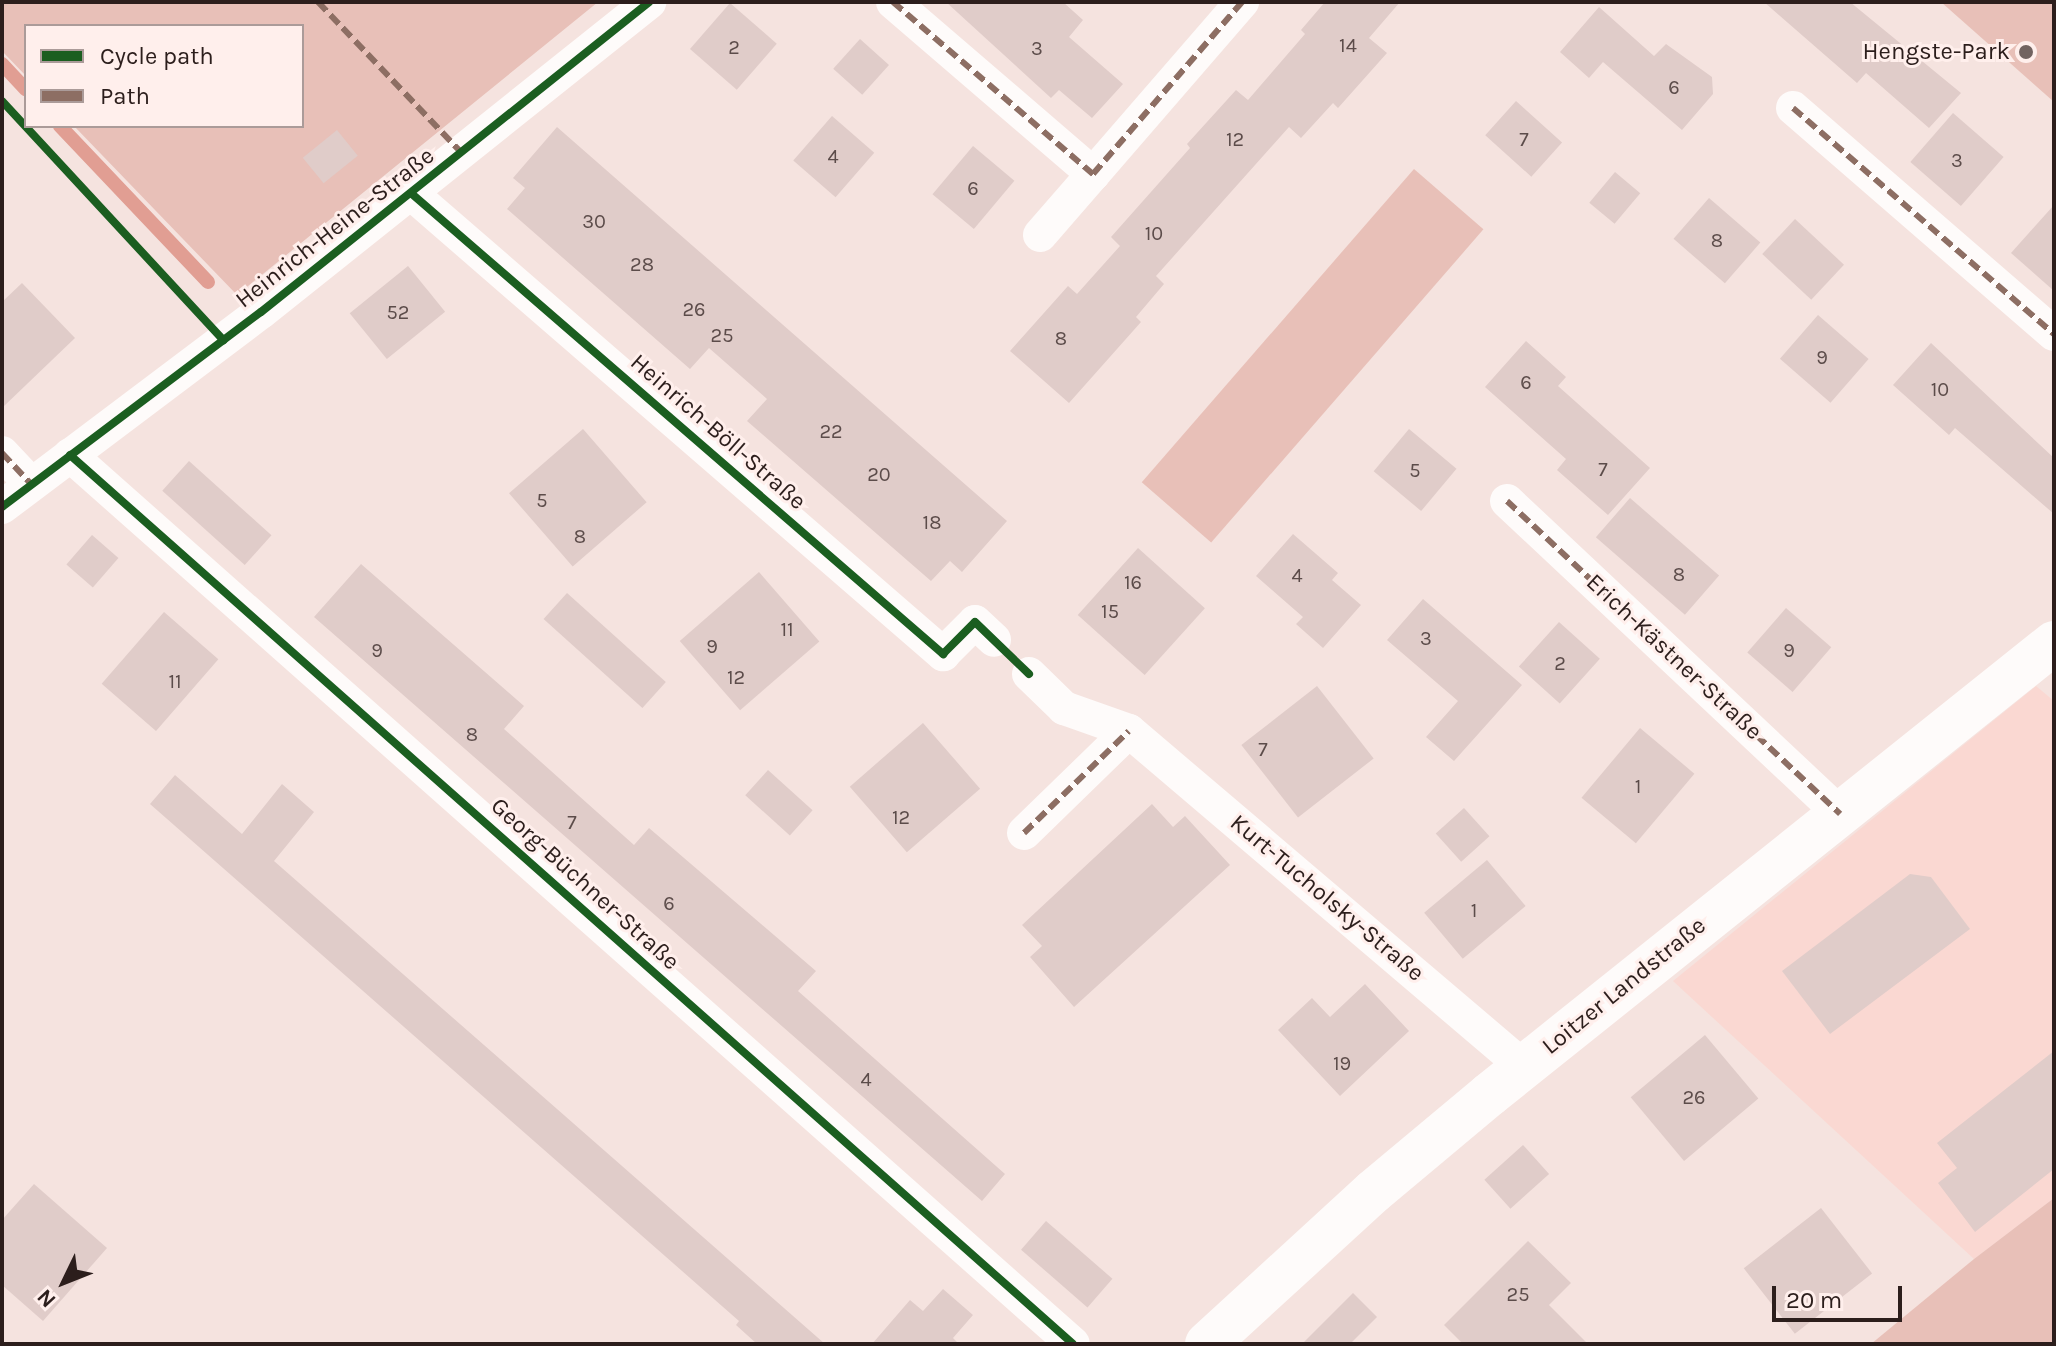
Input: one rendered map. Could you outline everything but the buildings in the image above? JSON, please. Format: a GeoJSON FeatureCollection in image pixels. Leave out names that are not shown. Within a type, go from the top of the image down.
{"type":"FeatureCollection","features":[{"type":"Feature","properties":{"kind":"main road","name":"Loitzer Landstraße"},"geometry":{"type":"LineString","coordinates":[[1207,1344],[1374,1191],[1524,1067],[2054,643]]}},
{"type":"Feature","properties":{"kind":"street","name":"Heinrich-Heine-Straße"},"geometry":{"type":"LineString","coordinates":[[2,507],[412,194],[649,2]]}},
{"type":"Feature","properties":{"kind":"street"},"geometry":{"type":"LineString","coordinates":[[893,2],[1093,174]]}},
{"type":"Feature","properties":{"kind":"street"},"geometry":{"type":"LineString","coordinates":[[1040,235],[1242,2]]}},
{"type":"Feature","properties":{"kind":"street"},"geometry":{"type":"LineString","coordinates":[[1793,108],[2054,334]]}},
{"type":"Feature","properties":{"kind":"street","name":"Heinrich-Böll-Straße"},"geometry":{"type":"LineString","coordinates":[[412,194],[943,654],[975,622],[994,640]]}},
{"type":"Feature","properties":{"kind":"street"},"geometry":{"type":"LineString","coordinates":[[2,453],[31,484]]}},
{"type":"Feature","properties":{"kind":"street","name":"Georg-Büchner-Straße"},"geometry":{"type":"LineString","coordinates":[[70,455],[1073,1344]]}},
{"type":"Feature","properties":{"kind":"street","name":"Erich-Kästner-Straße"},"geometry":{"type":"LineString","coordinates":[[1507,501],[1840,814]]}},
{"type":"Feature","properties":{"kind":"street","name":"Kurt-Tucholsky-Straße"},"geometry":{"type":"LineString","coordinates":[[1029,674],[1064,708],[1129,731],[1524,1067]]}},
{"type":"Feature","properties":{"kind":"street"},"geometry":{"type":"LineString","coordinates":[[1024,833],[1129,731]]}},
{"type":"Feature","properties":{"kind":"shaded area"},"geometry":{"type":"Polygon","coordinates":[[[2,2],[598,2],[237,295],[76,128],[304,128],[304,24],[24,24],[24,74],[2,51],[2,2]]]}},
{"type":"Feature","properties":{"kind":"shaded area","name":"Hengste-Park"},"geometry":{"type":"Polygon","coordinates":[[[1941,2],[2054,2],[2054,102],[1941,2]]]}},
{"type":"Feature","properties":{"kind":"shaded area"},"geometry":{"type":"Polygon","coordinates":[[[1414,169],[1483,229],[1211,543],[1142,482],[1414,169]]]}},
{"type":"Feature","properties":{"kind":"shaded area"},"geometry":{"type":"Polygon","coordinates":[[[2036,686],[2054,701],[2054,1198],[1974,1259],[1673,981],[2036,686]]]}},
{"type":"Feature","properties":{"kind":"shaded area"},"geometry":{"type":"Polygon","coordinates":[[[2054,1198],[2054,1344],[1871,1344],[1974,1259],[2054,1198]]]}},
{"type":"Feature","properties":{"kind":"waterway"},"geometry":{"type":"LineString","coordinates":[[2,64],[24,88]]}},
{"type":"Feature","properties":{"kind":"waterway"},"geometry":{"type":"LineString","coordinates":[[62,128],[208,282]]}},
{"type":"Feature","properties":{"kind":"marked path"},"geometry":{"type":"LineString","coordinates":[[318,2],[462,153]]}},
{"type":"Feature","properties":{"kind":"marked path"},"geometry":{"type":"LineString","coordinates":[[893,2],[1093,174],[1242,2]]}},
{"type":"Feature","properties":{"kind":"marked path"},"geometry":{"type":"LineString","coordinates":[[1793,108],[2054,334]]}},
{"type":"Feature","properties":{"kind":"marked path"},"geometry":{"type":"LineString","coordinates":[[2,453],[31,484]]}},
{"type":"Feature","properties":{"kind":"marked path"},"geometry":{"type":"LineString","coordinates":[[1507,501],[1840,814]]}},
{"type":"Feature","properties":{"kind":"marked path"},"geometry":{"type":"LineString","coordinates":[[1024,833],[1129,731]]}},
{"type":"Feature","properties":{"kind":"cycle path"},"geometry":{"type":"LineString","coordinates":[[2,507],[261,312],[649,2]]}},
{"type":"Feature","properties":{"kind":"cycle path"},"geometry":{"type":"LineString","coordinates":[[2,101],[24,125]]}},
{"type":"Feature","properties":{"kind":"cycle path"},"geometry":{"type":"LineString","coordinates":[[27,128],[223,340]]}},
{"type":"Feature","properties":{"kind":"cycle path"},"geometry":{"type":"LineString","coordinates":[[412,194],[943,654],[975,622],[1029,674]]}},
{"type":"Feature","properties":{"kind":"cycle path"},"geometry":{"type":"LineString","coordinates":[[70,455],[1073,1344]]}},
{"type":"Feature","properties":{"kind":"place","name":"Hengste-Park"},"geometry":{"type":"Point","coordinates":[2026,52]}}]}
